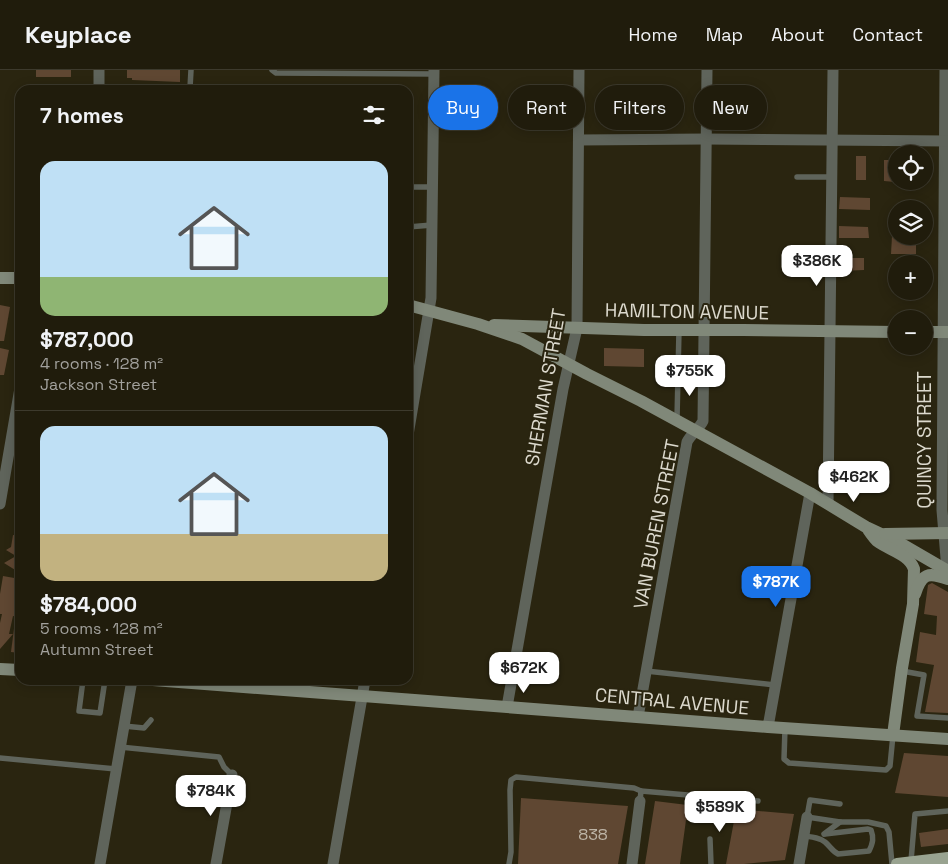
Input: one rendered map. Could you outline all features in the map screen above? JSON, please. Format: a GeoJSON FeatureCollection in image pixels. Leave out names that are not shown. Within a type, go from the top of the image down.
{"type":"FeatureCollection","features":[{"type":"Feature","properties":{"kind":"main road"},"geometry":{"type":"LineString","coordinates":[[0,278],[15,278]]}},
{"type":"Feature","properties":{"kind":"main road"},"geometry":{"type":"LineString","coordinates":[[413,306],[478,324],[522,339],[810,493],[948,573]]}},
{"type":"Feature","properties":{"kind":"main road","name":"HAMILTON AVENUE"},"geometry":{"type":"LineString","coordinates":[[478,324],[679,330],[888,332]]}},
{"type":"Feature","properties":{"kind":"main road"},"geometry":{"type":"LineString","coordinates":[[933,332],[946,332]]}},
{"type":"Feature","properties":{"kind":"main road"},"geometry":{"type":"LineString","coordinates":[[866,527],[877,541],[912,564],[914,604]]}},
{"type":"Feature","properties":{"kind":"main road"},"geometry":{"type":"LineString","coordinates":[[882,534],[946,533]]}},
{"type":"Feature","properties":{"kind":"main road"},"geometry":{"type":"LineString","coordinates":[[893,735],[902,670],[919,584],[924,577],[948,573]]}},
{"type":"Feature","properties":{"kind":"main road"},"geometry":{"type":"LineString","coordinates":[[0,669],[15,670]]}},
{"type":"Feature","properties":{"kind":"main road","name":"CENTRAL AVENUE"},"geometry":{"type":"LineString","coordinates":[[257,685],[362,696],[948,739]]}},
{"type":"Feature","properties":{"kind":"main road"},"geometry":{"type":"LineString","coordinates":[[897,864],[948,858]]}},
{"type":"Feature","properties":{"kind":"street"},"geometry":{"type":"LineString","coordinates":[[99,70],[99,85]]}},
{"type":"Feature","properties":{"kind":"street","name":"SHERMAN STREET"},"geometry":{"type":"LineString","coordinates":[[507,706],[563,389],[577,328],[579,70]]}},
{"type":"Feature","properties":{"kind":"street","name":"VAN BUREN STREET"},"geometry":{"type":"LineString","coordinates":[[638,717],[687,442],[703,421],[707,70]]}},
{"type":"Feature","properties":{"kind":"street"},"geometry":{"type":"LineString","coordinates":[[828,504],[833,70]]}},
{"type":"Feature","properties":{"kind":"street","name":"QUINCY STREET"},"geometry":{"type":"LineString","coordinates":[[945,70],[946,332],[942,510],[946,533],[948,573]]}},
{"type":"Feature","properties":{"kind":"street"},"geometry":{"type":"LineString","coordinates":[[413,406],[431,298],[434,72]]}},
{"type":"Feature","properties":{"kind":"street"},"geometry":{"type":"LineString","coordinates":[[579,140],[706,139],[946,142]]}},
{"type":"Feature","properties":{"kind":"street"},"geometry":{"type":"LineString","coordinates":[[0,504],[15,417]]}},
{"type":"Feature","properties":{"kind":"street"},"geometry":{"type":"LineString","coordinates":[[768,727],[810,493]]}},
{"type":"Feature","properties":{"kind":"street"},"geometry":{"type":"LineString","coordinates":[[100,864],[116,769],[126,748],[124,726],[131,685]]}},
{"type":"Feature","properties":{"kind":"street"},"geometry":{"type":"LineString","coordinates":[[333,864],[364,685]]}},
{"type":"Feature","properties":{"kind":"street"},"geometry":{"type":"LineString","coordinates":[[216,864],[232,775]]}},
{"type":"Feature","properties":{"kind":"street"},"geometry":{"type":"LineString","coordinates":[[632,864],[640,796]]}},
{"type":"Feature","properties":{"kind":"street"},"geometry":{"type":"LineString","coordinates":[[799,864],[807,817]]}},
{"type":"Feature","properties":{"kind":"lane"},"geometry":{"type":"LineString","coordinates":[[190,85],[191,70]]}},
{"type":"Feature","properties":{"kind":"lane"},"geometry":{"type":"LineString","coordinates":[[272,70],[276,73],[434,72]]}},
{"type":"Feature","properties":{"kind":"lane"},"geometry":{"type":"LineString","coordinates":[[797,177],[831,177]]}},
{"type":"Feature","properties":{"kind":"lane"},"geometry":{"type":"LineString","coordinates":[[413,187],[433,187]]}},
{"type":"Feature","properties":{"kind":"lane"},"geometry":{"type":"LineString","coordinates":[[413,227],[432,225]]}},
{"type":"Feature","properties":{"kind":"lane"},"geometry":{"type":"LineString","coordinates":[[677,422],[679,330]]}},
{"type":"Feature","properties":{"kind":"lane"},"geometry":{"type":"LineString","coordinates":[[902,670],[924,675],[917,716],[948,718]]}},
{"type":"Feature","properties":{"kind":"lane"},"geometry":{"type":"LineString","coordinates":[[646,672],[776,686]]}},
{"type":"Feature","properties":{"kind":"lane"},"geometry":{"type":"LineString","coordinates":[[82,685],[79,711],[100,713],[104,685]]}},
{"type":"Feature","properties":{"kind":"lane"},"geometry":{"type":"LineString","coordinates":[[124,726],[144,728],[151,720]]}},
{"type":"Feature","properties":{"kind":"lane"},"geometry":{"type":"LineString","coordinates":[[785,728],[784,759],[789,763],[877,770],[886,770],[890,766],[893,735]]}},
{"type":"Feature","properties":{"kind":"lane"},"geometry":{"type":"LineString","coordinates":[[126,748],[219,757],[224,767],[232,775]]}},
{"type":"Feature","properties":{"kind":"lane"},"geometry":{"type":"LineString","coordinates":[[0,758],[116,769]]}},
{"type":"Feature","properties":{"kind":"lane"},"geometry":{"type":"LineString","coordinates":[[510,864],[511,780],[516,778],[634,788],[640,796],[758,801]]}},
{"type":"Feature","properties":{"kind":"lane"},"geometry":{"type":"LineString","coordinates":[[840,804],[810,800],[807,817],[840,822],[869,822],[886,826],[889,832],[892,864]]}},
{"type":"Feature","properties":{"kind":"lane"},"geometry":{"type":"LineString","coordinates":[[911,862],[915,814],[948,811]]}},
{"type":"Feature","properties":{"kind":"lane"},"geometry":{"type":"LineString","coordinates":[[825,834],[840,822]]}},
{"type":"Feature","properties":{"kind":"lane"},"geometry":{"type":"LineString","coordinates":[[804,836],[816,837],[826,842],[838,854],[869,851],[873,844],[873,835],[869,822]]}},
{"type":"Feature","properties":{"kind":"lane"},"geometry":{"type":"LineString","coordinates":[[816,837],[825,834],[871,830]]}},
{"type":"Feature","properties":{"kind":"lane"},"geometry":{"type":"LineString","coordinates":[[710,839],[711,864]]}},
{"type":"Feature","properties":{"kind":"building"},"geometry":{"type":"Polygon","coordinates":[[[36,70],[71,70],[71,77],[36,77],[36,70]]]}},
{"type":"Feature","properties":{"kind":"building"},"geometry":{"type":"Polygon","coordinates":[[[127,70],[180,70],[180,82],[132,80],[132,78],[127,78],[127,70]]]}},
{"type":"Feature","properties":{"kind":"building"},"geometry":{"type":"Polygon","coordinates":[[[856,156],[866,156],[866,180],[856,180],[856,156]]]}},
{"type":"Feature","properties":{"kind":"building"},"geometry":{"type":"Polygon","coordinates":[[[884,160],[888,160],[888,181],[884,181],[884,160]]]}},
{"type":"Feature","properties":{"kind":"building"},"geometry":{"type":"Polygon","coordinates":[[[840,197],[870,198],[870,210],[839,209],[840,197]]]}},
{"type":"Feature","properties":{"kind":"building"},"geometry":{"type":"Polygon","coordinates":[[[839,226],[868,227],[869,238],[839,238],[839,226]]]}},
{"type":"Feature","properties":{"kind":"building"},"geometry":{"type":"Polygon","coordinates":[[[892,245],[916,245],[916,254],[891,254],[892,245]]]}},
{"type":"Feature","properties":{"kind":"building"},"geometry":{"type":"Polygon","coordinates":[[[841,258],[864,258],[864,270],[841,271],[841,258]]]}},
{"type":"Feature","properties":{"kind":"building"},"geometry":{"type":"Polygon","coordinates":[[[0,305],[10,307],[4,341],[0,341],[0,305]]]}},
{"type":"Feature","properties":{"kind":"building"},"geometry":{"type":"Polygon","coordinates":[[[0,348],[9,350],[4,375],[0,375],[0,348]]]}},
{"type":"Feature","properties":{"kind":"building"},"geometry":{"type":"Polygon","coordinates":[[[604,348],[644,349],[644,367],[604,366],[604,348]]]}},
{"type":"Feature","properties":{"kind":"building"},"geometry":{"type":"Polygon","coordinates":[[[13,535],[15,535],[15,555],[6,550],[11,547],[13,535]]]}},
{"type":"Feature","properties":{"kind":"building"},"geometry":{"type":"Polygon","coordinates":[[[15,557],[15,570],[4,563],[15,557]]]}},
{"type":"Feature","properties":{"kind":"building"},"geometry":{"type":"Polygon","coordinates":[[[3,576],[15,578],[15,616],[13,616],[9,634],[13,634],[0,649],[2,614],[0,614],[0,594],[3,576]]]}},
{"type":"Feature","properties":{"kind":"building"},"geometry":{"type":"Polygon","coordinates":[[[932,583],[948,592],[948,713],[925,712],[934,665],[916,662],[920,632],[936,635],[937,616],[924,614],[928,585],[932,583]]]}},
{"type":"Feature","properties":{"kind":"building"},"geometry":{"type":"Polygon","coordinates":[[[15,621],[15,652],[11,652],[15,621]]]}},
{"type":"Feature","properties":{"kind":"building"},"geometry":{"type":"Polygon","coordinates":[[[904,753],[948,756],[948,797],[895,793],[904,753]]]}},
{"type":"Feature","properties":{"kind":"building"},"geometry":{"type":"Polygon","coordinates":[[[521,798],[628,806],[618,864],[518,864],[521,798]]]}},
{"type":"Feature","properties":{"kind":"building"},"geometry":{"type":"Polygon","coordinates":[[[655,801],[736,811],[736,809],[794,814],[785,860],[726,864],[734,821],[686,820],[680,864],[645,864],[655,801]]]}},
{"type":"Feature","properties":{"kind":"building"},"geometry":{"type":"Polygon","coordinates":[[[948,829],[948,844],[921,847],[919,833],[948,829]]]}}]}
